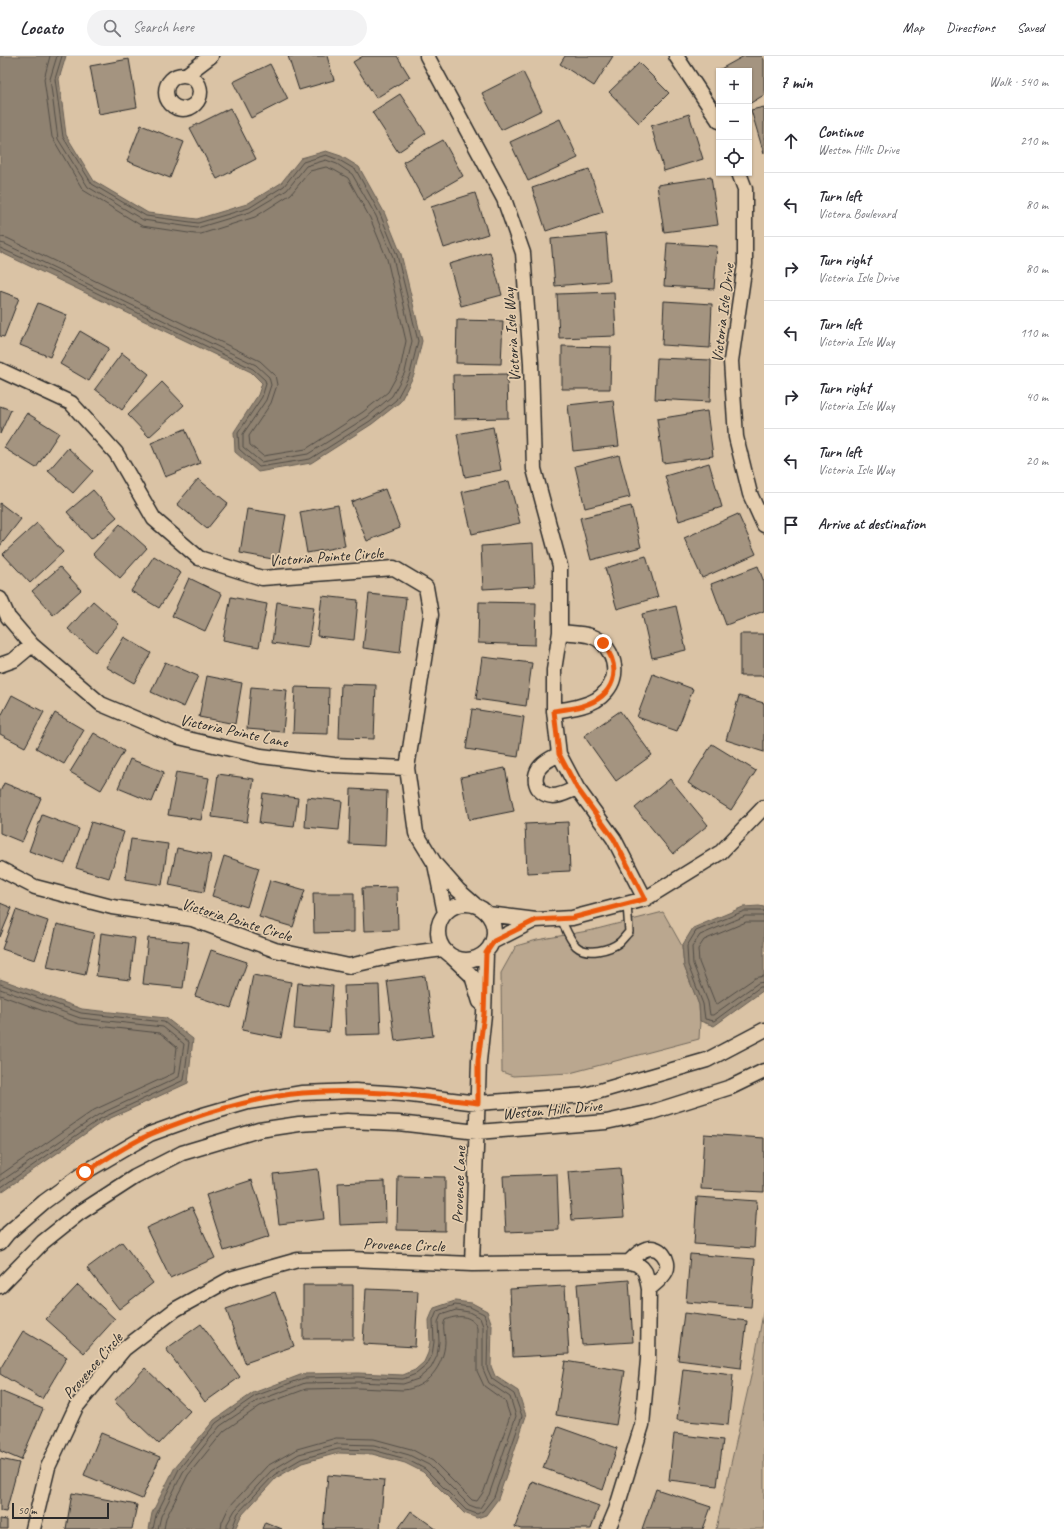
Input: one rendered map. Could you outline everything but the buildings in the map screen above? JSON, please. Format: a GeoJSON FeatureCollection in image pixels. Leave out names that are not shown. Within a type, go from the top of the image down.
{"type":"FeatureCollection","features":[{"type":"Feature","properties":{"kind":"street"},"geometry":{"type":"LineString","coordinates":[[186,75],[211,56]]}},
{"type":"Feature","properties":{"kind":"street","name":"Victoria Isle Way"},"geometry":{"type":"LineString","coordinates":[[427,56],[504,199],[523,253],[531,363],[534,469],[560,566],[560,632],[554,670],[554,711],[559,754],[577,788],[614,839],[645,899]]}},
{"type":"Feature","properties":{"kind":"street"},"geometry":{"type":"LineString","coordinates":[[676,56],[716,116]]}},
{"type":"Feature","properties":{"kind":"street","name":"Victoria Isle Drive"},"geometry":{"type":"LineString","coordinates":[[740,176],[745,189],[745,264],[731,361],[736,437],[750,494],[764,525]]}},
{"type":"Feature","properties":{"kind":"street","name":"Victoria Pointe Circle"},"geometry":{"type":"LineString","coordinates":[[0,370],[71,403],[116,453],[154,519],[199,558],[262,578],[394,568],[426,587],[431,615],[407,768],[416,833],[435,864],[458,890],[474,904]]}},
{"type":"Feature","properties":{"kind":"street","name":"Victoria Pointe Lane"},"geometry":{"type":"LineString","coordinates":[[0,599],[4,620],[102,704],[179,737],[261,756],[334,765],[407,768]]}},
{"type":"Feature","properties":{"kind":"street"},"geometry":{"type":"LineString","coordinates":[[554,711],[582,706],[596,700],[608,690],[614,678],[614,666],[610,653],[603,643],[591,636],[560,632]]}},
{"type":"Feature","properties":{"kind":"street"},"geometry":{"type":"LineString","coordinates":[[0,665],[14,660],[32,645]]}},
{"type":"Feature","properties":{"kind":"street"},"geometry":{"type":"LineString","coordinates":[[559,754],[543,764],[537,772],[535,780],[537,788],[544,794],[553,796],[563,794],[577,788]]}},
{"type":"Feature","properties":{"kind":"street"},"geometry":{"type":"LineString","coordinates":[[488,914],[536,920],[572,918],[645,899],[721,852],[764,807]]}},
{"type":"Feature","properties":{"kind":"street","name":"Victoria Pointe Circle"},"geometry":{"type":"LineString","coordinates":[[435,864],[445,913]]}},
{"type":"Feature","properties":{"kind":"street","name":"Victoria Pointe Circle"},"geometry":{"type":"LineString","coordinates":[[0,869],[35,887],[112,907],[192,919],[275,950],[350,966],[397,955],[447,953]]}},
{"type":"Feature","properties":{"kind":"street"},"geometry":{"type":"LineString","coordinates":[[484,1014],[472,976],[447,953],[439,942],[439,924],[445,913],[455,906],[474,904],[488,914],[494,926],[494,941]]}},
{"type":"Feature","properties":{"kind":"street"},"geometry":{"type":"LineString","coordinates":[[447,953],[461,960],[474,960],[486,953],[494,941],[536,920]]}},
{"type":"Feature","properties":{"kind":"street","name":"Victoria Pointe Circle"},"geometry":{"type":"LineString","coordinates":[[397,955],[427,941],[438,931]]}},
{"type":"Feature","properties":{"kind":"street","name":"Provence Lane"},"geometry":{"type":"LineString","coordinates":[[472,1264],[478,1103],[478,1061],[484,1014],[486,953]]}},
{"type":"Feature","properties":{"kind":"street","name":"Weston Hills Drive"},"geometry":{"type":"LineString","coordinates":[[0,1242],[8,1233],[44,1202],[85,1172],[150,1134],[203,1115],[248,1102],[302,1093],[354,1091],[402,1094],[478,1103],[555,1099],[586,1095],[707,1060],[764,1030]]}},
{"type":"Feature","properties":{"kind":"street","name":"Weston Hills Drive"},"geometry":{"type":"LineString","coordinates":[[0,1286],[43,1242],[78,1214],[135,1177],[182,1153],[259,1130],[299,1124],[347,1121],[398,1123],[477,1132],[606,1122],[652,1112],[731,1087],[764,1071]]}},
{"type":"Feature","properties":{"kind":"street"},"geometry":{"type":"LineString","coordinates":[[628,1262],[646,1249],[652,1248],[663,1254],[667,1266],[666,1272],[649,1289]]}},
{"type":"Feature","properties":{"kind":"street","name":"Provence Circle"},"geometry":{"type":"LineString","coordinates":[[33,1529],[48,1467],[76,1407],[124,1349],[176,1309],[230,1279],[298,1260],[350,1259],[472,1264],[628,1262],[637,1264],[646,1272],[649,1289],[648,1360],[642,1425],[616,1510],[608,1529]]}},
{"type":"Feature","properties":{"kind":"lane"},"geometry":{"type":"LineString","coordinates":[[561,919],[569,936],[576,946],[586,951],[596,951],[620,942],[629,932],[627,904]]}},
{"type":"Feature","properties":{"kind":"shaded area"},"geometry":{"type":"Polygon","coordinates":[[[663,912],[682,946],[684,966],[699,1005],[699,1039],[570,1073],[513,1076],[502,1072],[501,973],[516,946],[537,940],[593,930],[663,912]]]}},
{"type":"Feature","properties":{"kind":"shaded area"},"geometry":{"type":"Polygon","coordinates":[[[764,1308],[764,1529],[716,1529],[754,1363],[764,1308]]]}},
{"type":"Feature","properties":{"kind":"water"},"geometry":{"type":"Polygon","coordinates":[[[0,56],[66,56],[59,79],[66,135],[94,181],[148,213],[197,219],[247,204],[281,183],[301,158],[326,151],[341,156],[359,167],[384,212],[401,254],[422,341],[414,375],[400,402],[372,424],[311,463],[258,472],[235,452],[234,432],[258,395],[262,383],[251,372],[0,252],[0,56]]]}},
{"type":"Feature","properties":{"kind":"water"},"geometry":{"type":"Polygon","coordinates":[[[743,907],[764,907],[764,990],[714,1026],[700,1021],[699,1005],[684,966],[682,946],[693,928],[743,907]]]}},
{"type":"Feature","properties":{"kind":"water"},"geometry":{"type":"Polygon","coordinates":[[[0,979],[82,1009],[166,1018],[193,1039],[188,1083],[102,1122],[0,1193],[0,979]]]}},
{"type":"Feature","properties":{"kind":"water"},"geometry":{"type":"Polygon","coordinates":[[[455,1301],[472,1303],[487,1311],[492,1325],[491,1366],[495,1376],[518,1391],[526,1416],[498,1499],[486,1515],[477,1518],[464,1513],[423,1472],[405,1463],[372,1454],[338,1453],[302,1463],[276,1478],[241,1516],[235,1529],[149,1529],[152,1513],[175,1467],[214,1420],[253,1393],[303,1374],[358,1373],[403,1375],[415,1370],[424,1362],[428,1353],[430,1342],[429,1320],[434,1308],[455,1301]]]}},
{"type":"Feature","properties":{"kind":"route"},"geometry":{"type":"LineString","coordinates":[[85,1172],[150,1134],[203,1115],[248,1102],[302,1093],[354,1091],[402,1094],[478,1103],[478,1061],[484,1014],[484,977],[486,953],[494,941],[509,932],[536,920],[572,918],[645,899],[614,839],[577,788],[559,754],[554,711],[582,706],[596,700],[608,690],[614,678],[614,666],[610,653],[603,643]]}}]}
